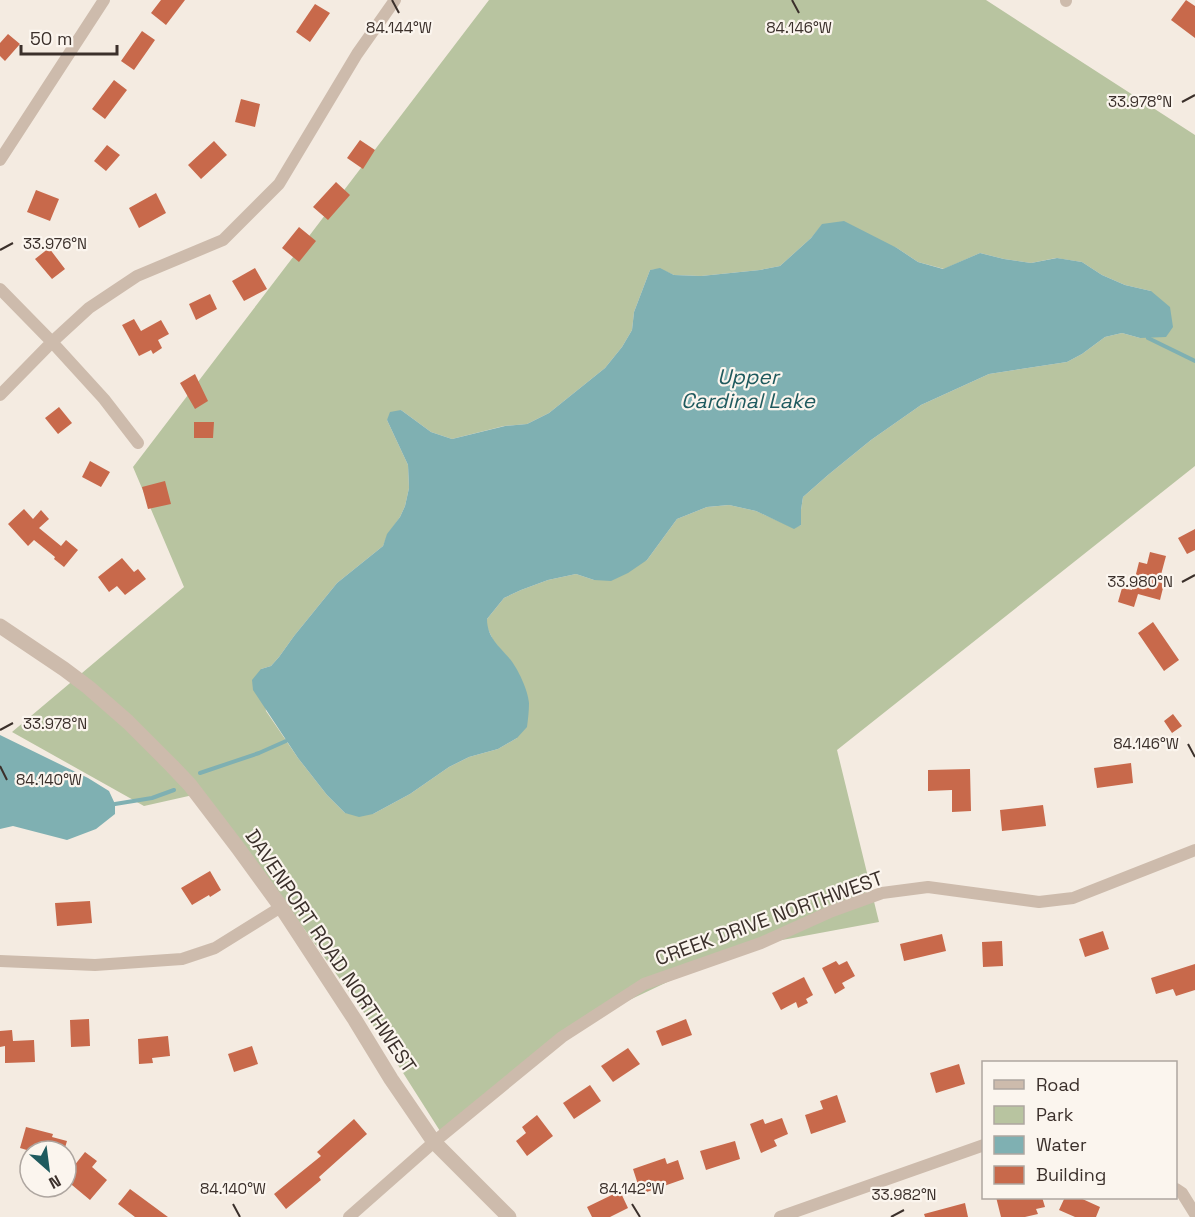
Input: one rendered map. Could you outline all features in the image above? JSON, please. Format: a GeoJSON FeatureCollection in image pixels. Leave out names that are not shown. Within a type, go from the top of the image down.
{"type":"FeatureCollection","features":[{"type":"Feature","properties":{"kind":"street"},"geometry":{"type":"LineString","coordinates":[[0,160],[104,0]]}},
{"type":"Feature","properties":{"kind":"street"},"geometry":{"type":"LineString","coordinates":[[0,395],[89,308],[137,276],[223,240],[279,184],[357,54],[395,0]]}},
{"type":"Feature","properties":{"kind":"street"},"geometry":{"type":"LineString","coordinates":[[0,289],[104,399],[138,443]]}},
{"type":"Feature","properties":{"kind":"street","name":"DAVENPORT ROAD NORTHWEST"},"geometry":{"type":"LineString","coordinates":[[0,626],[88,687],[128,722],[190,785],[280,907],[434,1142],[509,1217]]}},
{"type":"Feature","properties":{"kind":"street","name":"CREEK DRIVE NORTHWEST"},"geometry":{"type":"LineString","coordinates":[[349,1217],[434,1142],[562,1037],[644,984],[761,943],[832,911],[882,893],[928,887],[1039,903],[1073,898],[1195,850]]}},
{"type":"Feature","properties":{"kind":"street"},"geometry":{"type":"LineString","coordinates":[[0,962],[95,965],[182,959],[215,948],[280,907]]}},
{"type":"Feature","properties":{"kind":"street"},"geometry":{"type":"LineString","coordinates":[[780,1217],[982,1146]]}},
{"type":"Feature","properties":{"kind":"street"},"geometry":{"type":"LineString","coordinates":[[1177,1190],[1182,1193],[1195,1214]]}},
{"type":"Feature","properties":{"kind":"green space"},"geometry":{"type":"Polygon","coordinates":[[[489,0],[986,0],[1195,135],[1195,466],[837,750],[879,922],[739,948],[602,1013],[440,1131],[372,1024],[277,891],[202,793],[144,806],[12,732],[184,587],[133,467],[489,0]],[[822,225],[780,266],[701,276],[674,275],[660,269],[650,270],[634,312],[632,330],[622,347],[605,368],[549,413],[527,424],[504,426],[452,439],[431,432],[401,410],[387,420],[408,465],[409,488],[400,517],[383,546],[337,583],[279,657],[271,666],[261,669],[266,711],[327,795],[345,813],[373,814],[410,794],[449,767],[469,757],[498,749],[517,738],[510,660],[494,642],[487,627],[487,619],[504,598],[548,580],[576,574],[594,580],[647,560],[677,519],[707,507],[729,505],[756,511],[794,528],[801,525],[803,497],[871,440],[921,405],[989,374],[1067,362],[1105,337],[1122,333],[1140,338],[1151,291],[1125,285],[1102,275],[1082,262],[1056,258],[1031,263],[980,253],[944,269],[918,262],[897,248],[822,225]]]}},
{"type":"Feature","properties":{"kind":"water","name":"Upper Cardinal Lake"},"geometry":{"type":"Polygon","coordinates":[[[844,221],[897,248],[918,262],[943,269],[980,253],[1031,263],[1057,258],[1082,262],[1102,275],[1125,285],[1151,291],[1170,307],[1173,327],[1166,337],[1140,338],[1122,333],[1105,337],[1067,362],[989,374],[921,405],[871,440],[803,497],[801,525],[794,529],[756,511],[729,505],[707,507],[677,519],[647,560],[611,581],[594,580],[576,574],[548,580],[504,598],[487,619],[489,631],[513,663],[525,686],[529,703],[527,727],[517,738],[498,749],[469,757],[449,767],[410,794],[373,814],[359,817],[345,813],[327,795],[298,758],[253,690],[252,680],[261,669],[271,666],[279,657],[337,583],[383,546],[387,534],[400,517],[409,488],[408,465],[387,420],[390,412],[401,410],[431,432],[452,439],[505,426],[527,424],[549,413],[605,368],[622,347],[632,330],[634,312],[650,270],[660,268],[674,275],[701,276],[780,266],[811,238],[822,224],[844,221]]]}},
{"type":"Feature","properties":{"kind":"water"},"geometry":{"type":"Polygon","coordinates":[[[0,735],[88,778],[109,791],[115,804],[115,814],[96,829],[67,840],[13,826],[0,829],[0,735]]]}},
{"type":"Feature","properties":{"kind":"building"},"geometry":{"type":"Polygon","coordinates":[[[161,0],[185,0],[166,25],[151,13],[161,0]]]}},
{"type":"Feature","properties":{"kind":"building"},"geometry":{"type":"Polygon","coordinates":[[[1186,0],[1195,6],[1195,38],[1171,20],[1186,0]]]}},
{"type":"Feature","properties":{"kind":"building"},"geometry":{"type":"Polygon","coordinates":[[[315,4],[330,13],[310,42],[296,32],[315,4]]]}},
{"type":"Feature","properties":{"kind":"building"},"geometry":{"type":"Polygon","coordinates":[[[142,31],[155,40],[134,70],[121,61],[142,31]]]}},
{"type":"Feature","properties":{"kind":"building"},"geometry":{"type":"Polygon","coordinates":[[[8,34],[20,44],[5,61],[0,56],[0,43],[8,34]]]}},
{"type":"Feature","properties":{"kind":"building"},"geometry":{"type":"Polygon","coordinates":[[[114,80],[127,90],[105,119],[92,109],[114,80]]]}},
{"type":"Feature","properties":{"kind":"building"},"geometry":{"type":"Polygon","coordinates":[[[241,99],[260,104],[255,127],[235,122],[241,99]]]}},
{"type":"Feature","properties":{"kind":"building"},"geometry":{"type":"Polygon","coordinates":[[[360,140],[375,150],[363,169],[347,158],[360,140]]]}},
{"type":"Feature","properties":{"kind":"building"},"geometry":{"type":"Polygon","coordinates":[[[214,141],[227,155],[201,179],[188,165],[214,141]]]}},
{"type":"Feature","properties":{"kind":"building"},"geometry":{"type":"Polygon","coordinates":[[[107,145],[120,155],[106,171],[94,161],[107,145]]]}},
{"type":"Feature","properties":{"kind":"building"},"geometry":{"type":"Polygon","coordinates":[[[336,182],[350,195],[328,220],[313,207],[336,182]]]}},
{"type":"Feature","properties":{"kind":"building"},"geometry":{"type":"Polygon","coordinates":[[[36,190],[59,199],[50,221],[27,212],[36,190]]]}},
{"type":"Feature","properties":{"kind":"building"},"geometry":{"type":"Polygon","coordinates":[[[156,193],[166,213],[139,228],[129,208],[156,193]]]}},
{"type":"Feature","properties":{"kind":"building"},"geometry":{"type":"Polygon","coordinates":[[[299,227],[316,241],[299,262],[282,248],[299,227]]]}},
{"type":"Feature","properties":{"kind":"building"},"geometry":{"type":"Polygon","coordinates":[[[49,248],[65,269],[52,279],[35,259],[49,248]]]}},
{"type":"Feature","properties":{"kind":"building"},"geometry":{"type":"Polygon","coordinates":[[[255,268],[267,289],[244,301],[232,281],[255,268]]]}},
{"type":"Feature","properties":{"kind":"building"},"geometry":{"type":"Polygon","coordinates":[[[210,294],[217,309],[196,320],[189,304],[210,294]]]}},
{"type":"Feature","properties":{"kind":"building"},"geometry":{"type":"Polygon","coordinates":[[[134,319],[141,331],[161,320],[169,334],[158,340],[162,348],[153,354],[151,350],[139,356],[122,325],[134,319]]]}},
{"type":"Feature","properties":{"kind":"building"},"geometry":{"type":"Polygon","coordinates":[[[195,374],[208,401],[195,409],[180,383],[195,374]]]}},
{"type":"Feature","properties":{"kind":"building"},"geometry":{"type":"Polygon","coordinates":[[[59,407],[72,423],[58,434],[45,418],[59,407]]]}},
{"type":"Feature","properties":{"kind":"building"},"geometry":{"type":"Polygon","coordinates":[[[194,422],[214,422],[213,438],[194,438],[194,422]]]}},
{"type":"Feature","properties":{"kind":"building"},"geometry":{"type":"Polygon","coordinates":[[[90,461],[110,472],[101,487],[82,477],[90,461]]]}},
{"type":"Feature","properties":{"kind":"building"},"geometry":{"type":"Polygon","coordinates":[[[165,481],[171,504],[148,509],[142,487],[165,481]]]}},
{"type":"Feature","properties":{"kind":"building"},"geometry":{"type":"Polygon","coordinates":[[[24,509],[33,519],[41,510],[49,519],[39,528],[61,546],[66,540],[78,550],[64,567],[34,540],[28,546],[8,524],[24,509]]]}},
{"type":"Feature","properties":{"kind":"building"},"geometry":{"type":"Polygon","coordinates":[[[1195,529],[1195,550],[1187,554],[1178,538],[1195,529]]]}},
{"type":"Feature","properties":{"kind":"building"},"geometry":{"type":"Polygon","coordinates":[[[1150,552],[1166,556],[1159,582],[1164,584],[1160,600],[1138,594],[1134,607],[1118,602],[1122,588],[1132,590],[1139,562],[1147,564],[1150,552]]]}},
{"type":"Feature","properties":{"kind":"building"},"geometry":{"type":"Polygon","coordinates":[[[122,558],[134,572],[138,569],[146,579],[125,595],[117,586],[109,592],[98,577],[122,558]]]}},
{"type":"Feature","properties":{"kind":"building"},"geometry":{"type":"Polygon","coordinates":[[[1153,622],[1179,660],[1164,671],[1138,633],[1153,622]]]}},
{"type":"Feature","properties":{"kind":"building"},"geometry":{"type":"Polygon","coordinates":[[[1173,714],[1182,726],[1172,733],[1164,721],[1173,714]]]}},
{"type":"Feature","properties":{"kind":"building"},"geometry":{"type":"Polygon","coordinates":[[[1131,763],[1133,783],[1097,788],[1094,768],[1131,763]]]}},
{"type":"Feature","properties":{"kind":"building"},"geometry":{"type":"Polygon","coordinates":[[[970,769],[971,811],[952,812],[952,790],[928,791],[928,770],[970,769]]]}},
{"type":"Feature","properties":{"kind":"building"},"geometry":{"type":"Polygon","coordinates":[[[1043,805],[1046,826],[1002,831],[1000,810],[1043,805]]]}},
{"type":"Feature","properties":{"kind":"building"},"geometry":{"type":"Polygon","coordinates":[[[210,871],[221,890],[192,905],[181,888],[210,871]]]}},
{"type":"Feature","properties":{"kind":"building"},"geometry":{"type":"Polygon","coordinates":[[[90,901],[92,923],[57,926],[55,903],[90,901]]]}},
{"type":"Feature","properties":{"kind":"building"},"geometry":{"type":"Polygon","coordinates":[[[1103,931],[1109,949],[1085,957],[1079,939],[1103,931]]]}},
{"type":"Feature","properties":{"kind":"building"},"geometry":{"type":"Polygon","coordinates":[[[942,934],[946,951],[904,961],[900,944],[942,934]]]}},
{"type":"Feature","properties":{"kind":"building"},"geometry":{"type":"Polygon","coordinates":[[[1002,941],[1003,966],[983,967],[982,942],[1002,941]]]}},
{"type":"Feature","properties":{"kind":"building"},"geometry":{"type":"Polygon","coordinates":[[[836,961],[839,965],[847,961],[855,976],[842,983],[845,988],[835,994],[822,968],[836,961]]]}},
{"type":"Feature","properties":{"kind":"building"},"geometry":{"type":"Polygon","coordinates":[[[1195,964],[1195,990],[1176,996],[1173,989],[1156,994],[1151,978],[1195,964]]]}},
{"type":"Feature","properties":{"kind":"building"},"geometry":{"type":"Polygon","coordinates":[[[804,977],[813,995],[806,999],[808,1003],[798,1008],[796,1002],[781,1010],[772,993],[804,977]]]}},
{"type":"Feature","properties":{"kind":"building"},"geometry":{"type":"Polygon","coordinates":[[[89,1019],[90,1046],[71,1047],[70,1020],[89,1019]]]}},
{"type":"Feature","properties":{"kind":"building"},"geometry":{"type":"Polygon","coordinates":[[[686,1019],[692,1035],[662,1046],[656,1031],[686,1019]]]}},
{"type":"Feature","properties":{"kind":"building"},"geometry":{"type":"Polygon","coordinates":[[[12,1030],[13,1041],[34,1040],[35,1062],[5,1063],[5,1046],[0,1047],[0,1031],[12,1030]]]}},
{"type":"Feature","properties":{"kind":"building"},"geometry":{"type":"Polygon","coordinates":[[[168,1036],[170,1056],[152,1058],[153,1063],[139,1064],[138,1039],[168,1036]]]}},
{"type":"Feature","properties":{"kind":"building"},"geometry":{"type":"Polygon","coordinates":[[[252,1046],[258,1064],[234,1072],[228,1054],[252,1046]]]}},
{"type":"Feature","properties":{"kind":"building"},"geometry":{"type":"Polygon","coordinates":[[[628,1048],[640,1064],[613,1082],[601,1066],[628,1048]]]}},
{"type":"Feature","properties":{"kind":"building"},"geometry":{"type":"Polygon","coordinates":[[[959,1064],[965,1084],[936,1093],[930,1073],[959,1064]]]}},
{"type":"Feature","properties":{"kind":"building"},"geometry":{"type":"Polygon","coordinates":[[[590,1085],[601,1101],[574,1119],[563,1103],[590,1085]]]}},
{"type":"Feature","properties":{"kind":"building"},"geometry":{"type":"Polygon","coordinates":[[[837,1095],[846,1122],[811,1134],[805,1115],[823,1109],[820,1101],[837,1095]]]}},
{"type":"Feature","properties":{"kind":"building"},"geometry":{"type":"Polygon","coordinates":[[[537,1115],[553,1136],[527,1156],[516,1141],[526,1133],[522,1127],[537,1115]]]}},
{"type":"Feature","properties":{"kind":"building"},"geometry":{"type":"Polygon","coordinates":[[[782,1118],[788,1134],[774,1140],[777,1146],[761,1153],[750,1124],[763,1119],[765,1124],[782,1118]]]}},
{"type":"Feature","properties":{"kind":"building"},"geometry":{"type":"Polygon","coordinates":[[[354,1119],[367,1134],[319,1177],[321,1180],[286,1209],[274,1194],[321,1156],[317,1152],[354,1119]]]}},
{"type":"Feature","properties":{"kind":"building"},"geometry":{"type":"Polygon","coordinates":[[[26,1127],[53,1134],[52,1137],[60,1139],[23,1139],[26,1127]]]}},
{"type":"Feature","properties":{"kind":"building"},"geometry":{"type":"Polygon","coordinates":[[[735,1141],[740,1159],[706,1170],[700,1151],[735,1141]]]}},
{"type":"Feature","properties":{"kind":"building"},"geometry":{"type":"Polygon","coordinates":[[[85,1152],[97,1161],[92,1167],[107,1180],[90,1200],[78,1190],[78,1161],[85,1152]]]}},
{"type":"Feature","properties":{"kind":"building"},"geometry":{"type":"Polygon","coordinates":[[[665,1158],[667,1164],[678,1160],[684,1179],[641,1194],[633,1169],[665,1158]]]}},
{"type":"Feature","properties":{"kind":"building"},"geometry":{"type":"Polygon","coordinates":[[[130,1189],[168,1217],[135,1217],[118,1204],[130,1189]]]}},
{"type":"Feature","properties":{"kind":"building"},"geometry":{"type":"Polygon","coordinates":[[[620,1191],[628,1208],[610,1217],[592,1217],[587,1207],[620,1191]]]}},
{"type":"Feature","properties":{"kind":"building"},"geometry":{"type":"Polygon","coordinates":[[[996,1199],[1043,1199],[1045,1207],[1036,1209],[1038,1214],[1025,1217],[1001,1217],[996,1199]]]}},
{"type":"Feature","properties":{"kind":"building"},"geometry":{"type":"Polygon","coordinates":[[[1064,1199],[1082,1199],[1100,1207],[1096,1217],[1075,1217],[1059,1210],[1064,1199]]]}},
{"type":"Feature","properties":{"kind":"building"},"geometry":{"type":"Polygon","coordinates":[[[965,1203],[968,1217],[925,1217],[924,1214],[965,1203]]]}},
{"type":"Feature","properties":{"kind":"waterway"},"geometry":{"type":"LineString","coordinates":[[1148,338],[1195,361]]}},
{"type":"Feature","properties":{"kind":"waterway"},"geometry":{"type":"LineString","coordinates":[[200,773],[259,753],[286,741]]}},
{"type":"Feature","properties":{"kind":"waterway"},"geometry":{"type":"LineString","coordinates":[[115,804],[152,798],[174,790]]}}]}
